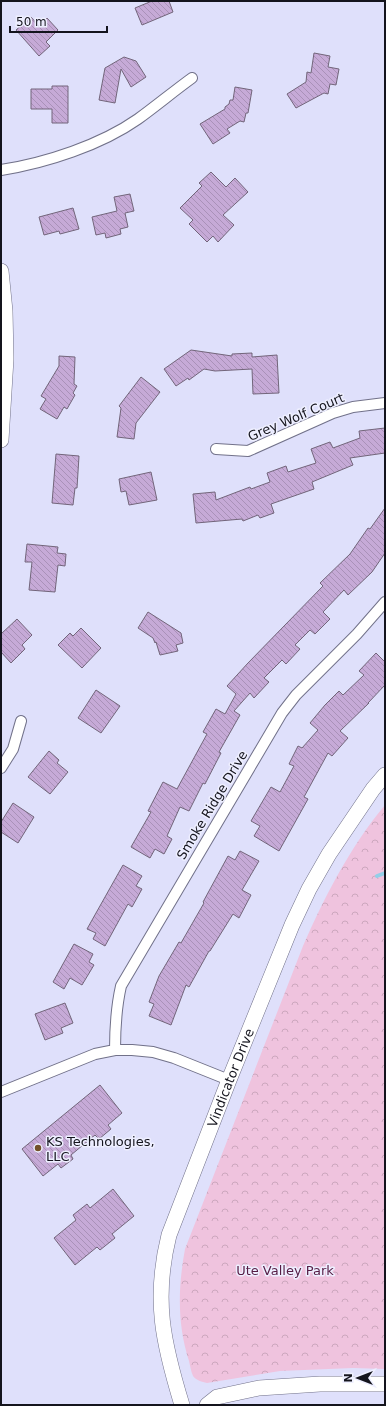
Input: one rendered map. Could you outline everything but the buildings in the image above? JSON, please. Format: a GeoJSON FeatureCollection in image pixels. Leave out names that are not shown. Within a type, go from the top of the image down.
{"type":"FeatureCollection","features":[{"type":"Feature","properties":{"kind":"main road"},"geometry":{"type":"LineString","coordinates":[[1,271],[5,311],[6,359],[1,440]]}},
{"type":"Feature","properties":{"kind":"main road","name":"Vindicator Drive"},"geometry":{"type":"LineString","coordinates":[[182,1405],[172,1373],[162,1326],[160,1298],[164,1257],[169,1235],[229,1080],[292,925],[309,889],[329,854],[373,789],[385,775]]}},
{"type":"Feature","properties":{"kind":"main road"},"geometry":{"type":"LineString","coordinates":[[206,1405],[218,1397],[259,1388],[320,1384],[385,1384]]}},
{"type":"Feature","properties":{"kind":"street"},"geometry":{"type":"LineString","coordinates":[[1,170],[22,167],[54,158],[102,140],[138,119],[192,78]]}},
{"type":"Feature","properties":{"kind":"street","name":"Grey Wolf Court"},"geometry":{"type":"LineString","coordinates":[[216,449],[248,451],[333,413],[353,407],[385,403]]}},
{"type":"Feature","properties":{"kind":"street","name":"Smoke Ridge Drive"},"geometry":{"type":"LineString","coordinates":[[115,1050],[116,1017],[121,986],[282,713],[296,695],[357,634],[385,602]]}},
{"type":"Feature","properties":{"kind":"street"},"geometry":{"type":"LineString","coordinates":[[1,768],[14,749],[21,721]]}},
{"type":"Feature","properties":{"kind":"street"},"geometry":{"type":"LineString","coordinates":[[1,1092],[90,1057],[115,1050],[153,1052],[174,1058],[229,1080]]}},
{"type":"Feature","properties":{"kind":"green space","name":"Ute Valley Park"},"geometry":{"type":"Polygon","coordinates":[[[385,805],[385,1369],[353,1368],[280,1371],[207,1383],[199,1381],[192,1374],[182,1333],[180,1291],[185,1249],[311,927],[329,890],[349,855],[372,821],[385,805]]]}},
{"type":"Feature","properties":{"kind":"waterway"},"geometry":{"type":"LineString","coordinates":[[377,876],[385,873]]}},
{"type":"Feature","properties":{"kind":"place","name":"KS Technologies, LLC"},"geometry":{"type":"Point","coordinates":[38,1148]}}]}
